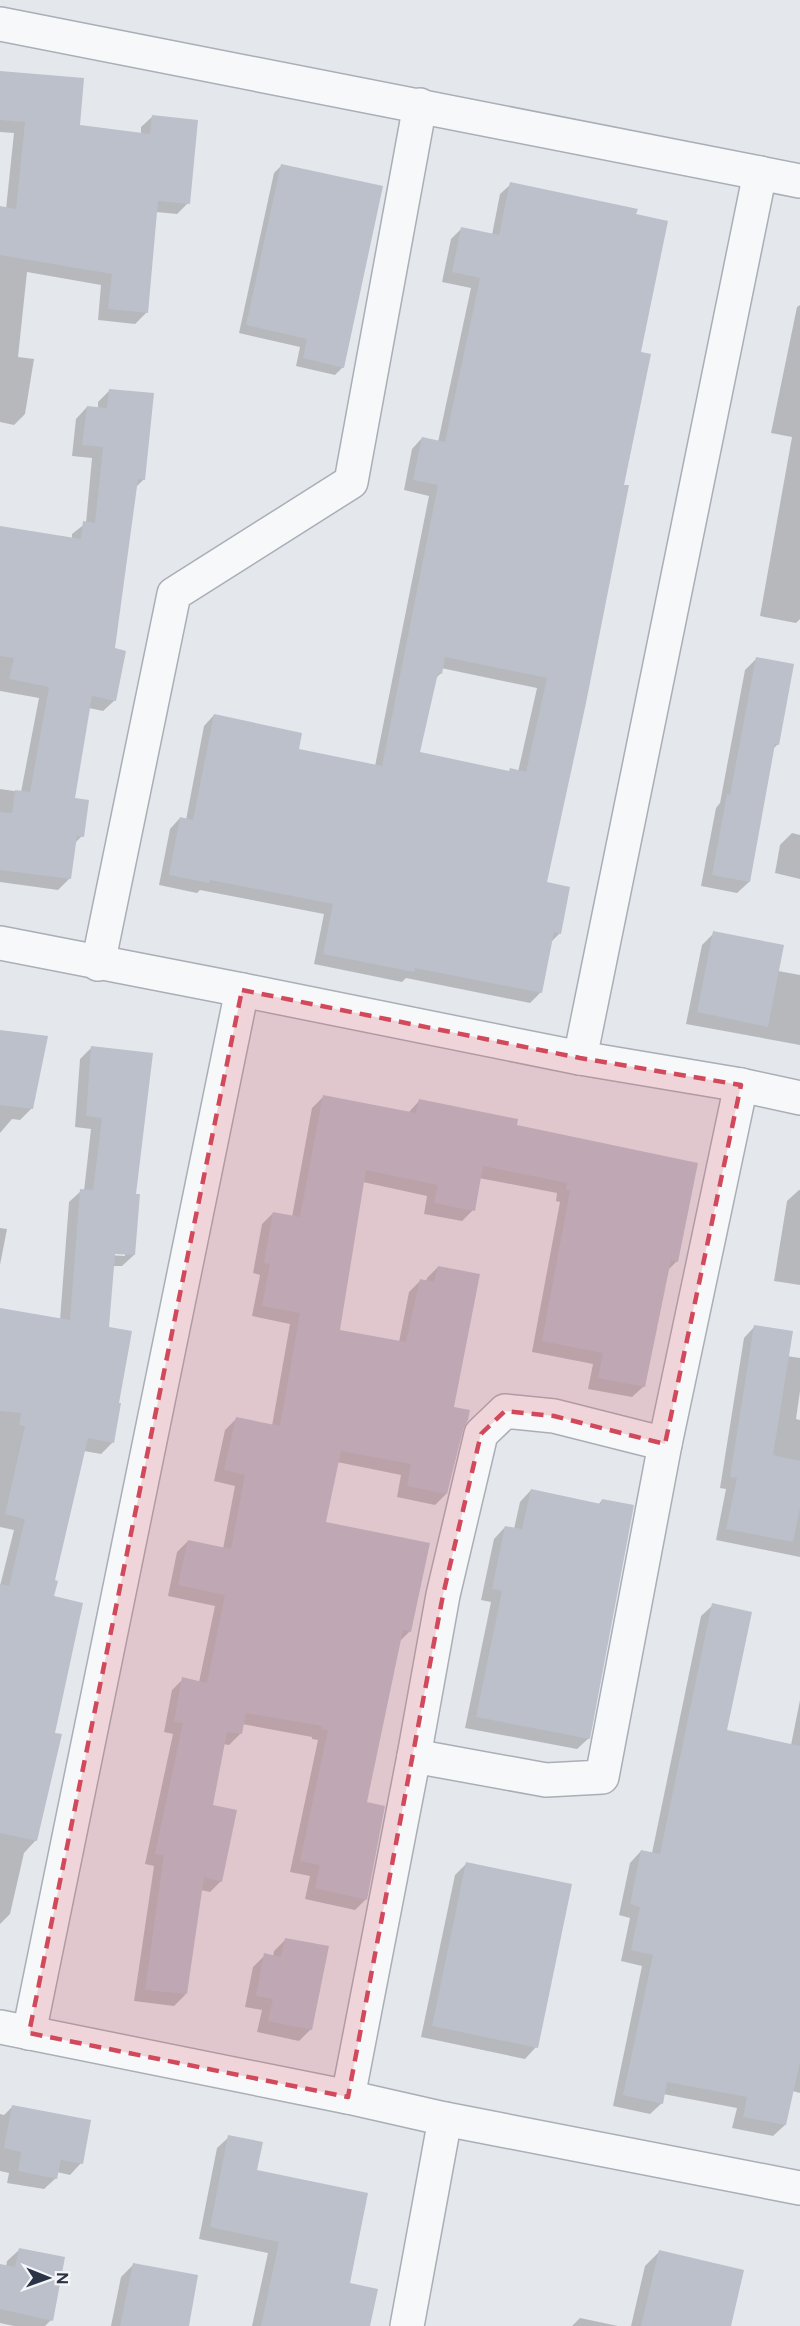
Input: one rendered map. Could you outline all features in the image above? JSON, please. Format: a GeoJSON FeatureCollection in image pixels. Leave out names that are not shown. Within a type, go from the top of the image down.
{"type":"FeatureCollection","features":[{"type":"Feature","properties":{"kind":"street"},"geometry":{"type":"LineString","coordinates":[[0,24],[800,181]]}},
{"type":"Feature","properties":{"kind":"street"},"geometry":{"type":"LineString","coordinates":[[98,964],[174,594],[351,482],[420,105]]}},
{"type":"Feature","properties":{"kind":"street"},"geometry":{"type":"LineString","coordinates":[[580,1058],[760,173]]}},
{"type":"Feature","properties":{"kind":"street"},"geometry":{"type":"LineString","coordinates":[[0,943],[580,1058],[741,1085],[800,1098]]}},
{"type":"Feature","properties":{"kind":"street"},"geometry":{"type":"LineString","coordinates":[[242,990],[15,2030],[348,2097],[445,2120],[800,2188]]}},
{"type":"Feature","properties":{"kind":"street"},"geometry":{"type":"LineString","coordinates":[[414,1756],[546,1780],[602,1776],[665,1444],[741,1085]]}},
{"type":"Feature","properties":{"kind":"street"},"geometry":{"type":"LineString","coordinates":[[348,2097],[443,1595],[481,1434],[505,1411],[554,1416],[665,1444]]}},
{"type":"Feature","properties":{"kind":"street"},"geometry":{"type":"LineString","coordinates":[[407,2326],[445,2120]]}},
{"type":"Feature","properties":{"kind":"highlighted area"},"geometry":{"type":"Polygon","coordinates":[[[242,990],[580,1058],[741,1085],[665,1444],[554,1416],[505,1411],[481,1434],[443,1595],[348,2097],[29,2033],[242,990]]]}},
{"type":"Feature","properties":{"kind":"building"},"geometry":{"type":"Polygon","coordinates":[[[0,71],[84,78],[80,125],[150,134],[152,115],[198,120],[190,204],[158,201],[148,313],[108,309],[112,274],[0,255],[0,206],[16,209],[25,122],[0,120],[0,71]]]}},
{"type":"Feature","properties":{"kind":"building"},"geometry":{"type":"Polygon","coordinates":[[[281,164],[383,186],[344,368],[303,358],[307,339],[246,325],[281,164]]]}},
{"type":"Feature","properties":{"kind":"building"},"geometry":{"type":"Polygon","coordinates":[[[510,182],[638,209],[636,214],[668,221],[641,352],[651,354],[624,485],[629,485],[586,703],[547,882],[570,887],[561,934],[554,932],[542,993],[415,968],[414,972],[323,954],[333,904],[210,880],[209,883],[169,875],[180,817],[193,820],[214,714],[302,733],[299,749],[382,766],[438,485],[413,480],[422,437],[445,442],[480,278],[452,272],[461,227],[499,235],[510,182]],[[445,657],[442,674],[438,673],[420,752],[509,771],[510,768],[526,772],[547,678],[445,657]]]}},
{"type":"Feature","properties":{"kind":"building"},"geometry":{"type":"Polygon","coordinates":[[[109,389],[154,393],[145,480],[138,479],[115,648],[126,651],[116,701],[92,696],[75,798],[89,800],[84,837],[77,836],[71,879],[0,870],[0,812],[12,813],[15,790],[30,792],[49,687],[9,679],[14,658],[0,656],[0,526],[81,539],[83,521],[95,523],[103,447],[82,445],[87,406],[107,408],[109,389]]]}},
{"type":"Feature","properties":{"kind":"building"},"geometry":{"type":"Polygon","coordinates":[[[756,657],[794,664],[779,745],[775,744],[750,882],[712,875],[727,794],[730,795],[756,657]]]}},
{"type":"Feature","properties":{"kind":"building"},"geometry":{"type":"Polygon","coordinates":[[[713,931],[784,945],[768,1027],[697,1012],[713,931]]]}},
{"type":"Feature","properties":{"kind":"building"},"geometry":{"type":"Polygon","coordinates":[[[0,1030],[48,1036],[33,1109],[0,1105],[0,1030]]]}},
{"type":"Feature","properties":{"kind":"building"},"geometry":{"type":"Polygon","coordinates":[[[91,1046],[153,1053],[136,1194],[140,1194],[135,1255],[115,1254],[109,1327],[132,1331],[114,1443],[88,1438],[55,1580],[58,1581],[54,1596],[83,1603],[55,1733],[62,1734],[37,1841],[0,1833],[0,1584],[9,1586],[25,1519],[5,1514],[25,1426],[19,1425],[21,1413],[0,1411],[0,1308],[70,1320],[80,1189],[93,1190],[102,1118],[86,1116],[91,1046]]]}},
{"type":"Feature","properties":{"kind":"building"},"geometry":{"type":"Polygon","coordinates":[[[323,1095],[416,1113],[419,1099],[518,1119],[517,1125],[698,1163],[678,1262],[671,1260],[645,1387],[598,1378],[603,1353],[542,1341],[570,1191],[566,1190],[567,1183],[483,1166],[475,1211],[434,1203],[438,1185],[366,1170],[340,1330],[406,1342],[420,1279],[434,1282],[438,1266],[480,1274],[454,1407],[470,1410],[447,1494],[407,1486],[411,1464],[341,1451],[326,1522],[430,1543],[411,1632],[403,1630],[367,1802],[385,1806],[367,1900],[315,1888],[320,1865],[300,1861],[328,1730],[322,1729],[322,1726],[246,1713],[242,1734],[227,1732],[213,1805],[237,1810],[222,1882],[204,1877],[187,1994],[145,1990],[164,1855],[155,1854],[183,1723],[174,1722],[182,1677],[207,1683],[225,1595],[178,1585],[188,1540],[231,1549],[245,1475],[224,1470],[236,1417],[280,1426],[300,1313],[262,1306],[270,1264],[264,1263],[273,1212],[300,1217],[323,1095]]]}},
{"type":"Feature","properties":{"kind":"building"},"geometry":{"type":"Polygon","coordinates":[[[754,1325],[793,1331],[773,1455],[800,1461],[800,1508],[793,1542],[726,1529],[737,1478],[730,1477],[754,1325]]]}},
{"type":"Feature","properties":{"kind":"building"},"geometry":{"type":"Polygon","coordinates":[[[531,1489],[601,1504],[602,1499],[634,1505],[590,1739],[476,1717],[502,1591],[492,1589],[505,1526],[522,1529],[531,1489]]]}},
{"type":"Feature","properties":{"kind":"building"},"geometry":{"type":"Polygon","coordinates":[[[712,1603],[752,1612],[727,1730],[800,1746],[800,2062],[786,2125],[743,2117],[747,2097],[667,2082],[663,2104],[623,2095],[653,1955],[631,1950],[640,1907],[630,1904],[641,1850],[660,1854],[712,1603]]]}},
{"type":"Feature","properties":{"kind":"building"},"geometry":{"type":"Polygon","coordinates":[[[466,1862],[572,1884],[538,2048],[432,2026],[466,1862]]]}},
{"type":"Feature","properties":{"kind":"building"},"geometry":{"type":"Polygon","coordinates":[[[285,1938],[329,1946],[312,2030],[268,2021],[273,1999],[256,1996],[264,1953],[281,1957],[285,1938]]]}},
{"type":"Feature","properties":{"kind":"building"},"geometry":{"type":"Polygon","coordinates":[[[12,2105],[91,2120],[83,2164],[61,2160],[57,2179],[18,2171],[21,2152],[4,2148],[12,2105]]]}},
{"type":"Feature","properties":{"kind":"building"},"geometry":{"type":"Polygon","coordinates":[[[228,2135],[263,2142],[257,2170],[368,2193],[350,2283],[378,2289],[370,2326],[261,2326],[279,2242],[210,2227],[228,2135]]]}},
{"type":"Feature","properties":{"kind":"building"},"geometry":{"type":"Polygon","coordinates":[[[19,2248],[65,2257],[53,2321],[0,2309],[0,2264],[15,2267],[19,2248]]]}},
{"type":"Feature","properties":{"kind":"building"},"geometry":{"type":"Polygon","coordinates":[[[659,2250],[744,2270],[731,2326],[641,2326],[659,2250]]]}},
{"type":"Feature","properties":{"kind":"building"},"geometry":{"type":"Polygon","coordinates":[[[133,2263],[198,2275],[189,2326],[120,2326],[133,2263]]]}}]}
